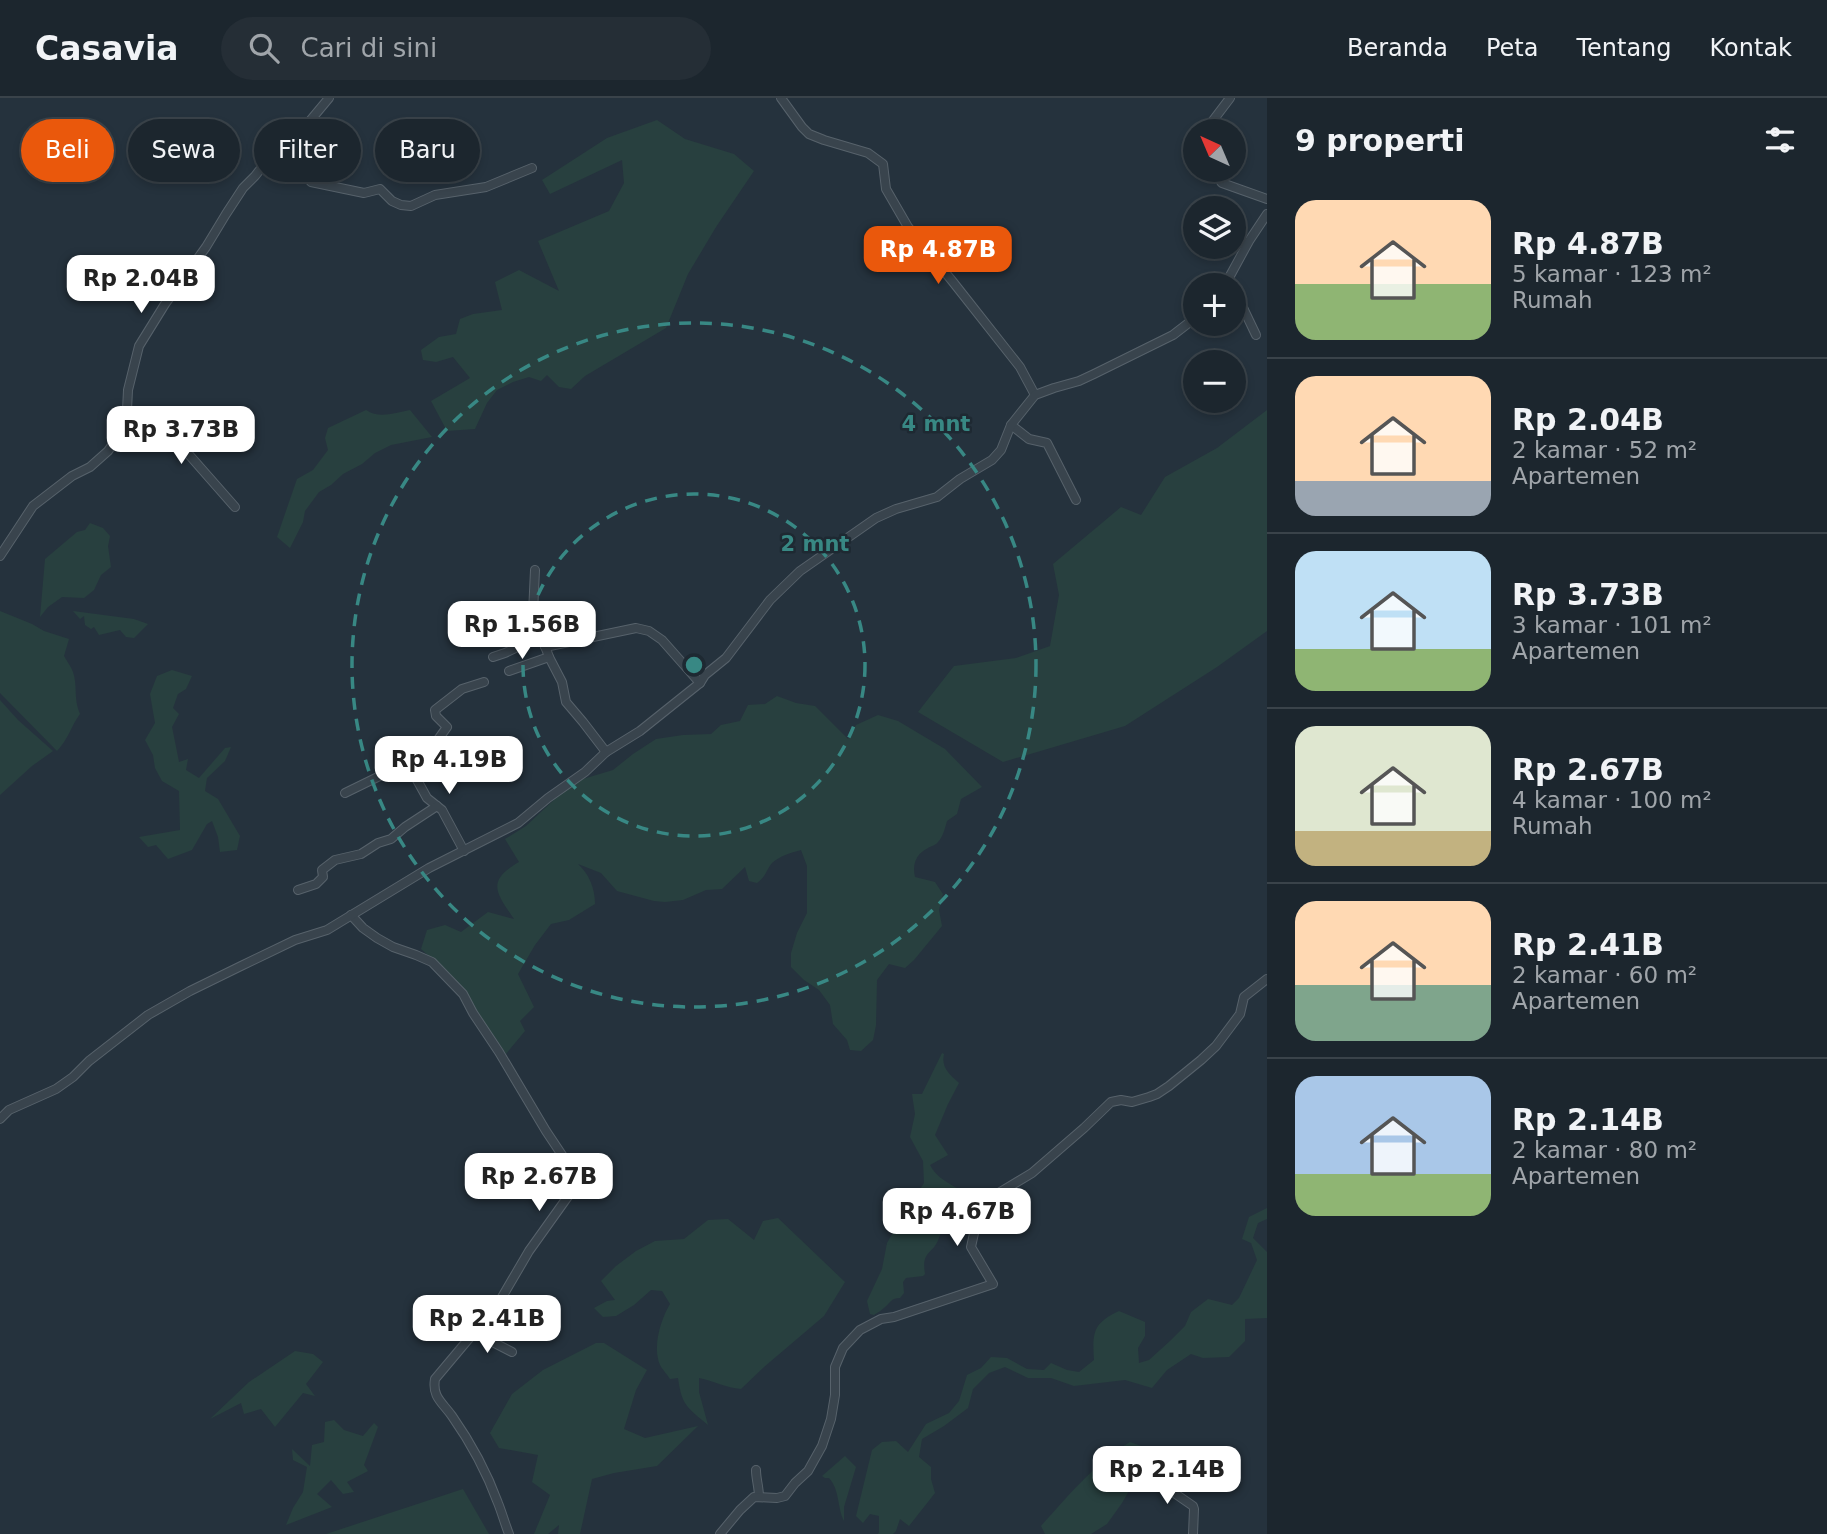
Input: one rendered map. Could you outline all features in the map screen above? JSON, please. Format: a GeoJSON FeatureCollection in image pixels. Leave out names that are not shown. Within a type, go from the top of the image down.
{"type":"FeatureCollection","features":[{"type":"Feature","properties":{"kind":"street"},"geometry":{"type":"LineString","coordinates":[[312,119],[330,98]]}},
{"type":"Feature","properties":{"kind":"street"},"geometry":{"type":"LineString","coordinates":[[781,98],[809,134],[868,153],[883,164],[886,189],[908,228],[1020,368],[1035,396]]}},
{"type":"Feature","properties":{"kind":"street"},"geometry":{"type":"LineString","coordinates":[[1214,119],[1230,98]]}},
{"type":"Feature","properties":{"kind":"street"},"geometry":{"type":"LineString","coordinates":[[311,182],[364,192],[380,189],[389,199],[407,206],[435,195],[486,187],[532,168]]}},
{"type":"Feature","properties":{"kind":"street"},"geometry":{"type":"LineString","coordinates":[[0,555],[33,506],[72,476],[90,467],[108,451],[120,434],[139,346],[243,188],[254,178]]}},
{"type":"Feature","properties":{"kind":"street"},"geometry":{"type":"LineString","coordinates":[[1221,182],[1267,199]]}},
{"type":"Feature","properties":{"kind":"street"},"geometry":{"type":"LineString","coordinates":[[1235,273],[1249,240],[1267,214]]}},
{"type":"Feature","properties":{"kind":"street"},"geometry":{"type":"LineString","coordinates":[[1246,317],[1255,335]]}},
{"type":"Feature","properties":{"kind":"street"},"geometry":{"type":"LineString","coordinates":[[0,1119],[9,1110],[56,1089],[148,1015],[190,991],[295,940],[327,930],[429,869],[518,823],[585,772],[606,752],[640,731],[700,683],[726,658],[770,600],[800,571],[876,518],[896,509],[931,500],[992,460],[1001,450],[1011,425],[1035,396],[1087,377],[1173,335],[1183,327]]}},
{"type":"Feature","properties":{"kind":"street"},"geometry":{"type":"LineString","coordinates":[[1011,425],[1029,439],[1047,443],[1076,499]]}},
{"type":"Feature","properties":{"kind":"street"},"geometry":{"type":"LineString","coordinates":[[120,434],[165,442],[184,449],[235,507]]}},
{"type":"Feature","properties":{"kind":"street"},"geometry":{"type":"LineString","coordinates":[[535,570],[532,611],[549,657],[562,682],[566,702],[606,752]]}},
{"type":"Feature","properties":{"kind":"street"},"geometry":{"type":"LineString","coordinates":[[545,647],[636,628],[649,631],[662,640],[700,683]]}},
{"type":"Feature","properties":{"kind":"street"},"geometry":{"type":"LineString","coordinates":[[493,657],[541,636]]}},
{"type":"Feature","properties":{"kind":"street"},"geometry":{"type":"LineString","coordinates":[[509,671],[549,657]]}},
{"type":"Feature","properties":{"kind":"street"},"geometry":{"type":"LineString","coordinates":[[345,793],[387,773],[437,741],[447,726],[435,712],[463,689],[484,682]]}},
{"type":"Feature","properties":{"kind":"street"},"geometry":{"type":"LineString","coordinates":[[406,760],[428,798],[442,810],[464,851]]}},
{"type":"Feature","properties":{"kind":"street"},"geometry":{"type":"LineString","coordinates":[[298,890],[317,883],[323,877],[322,870],[333,862],[361,854],[391,839],[437,806]]}},
{"type":"Feature","properties":{"kind":"street"},"geometry":{"type":"LineString","coordinates":[[351,915],[377,938],[432,962],[463,994],[578,1179],[529,1251],[498,1304],[436,1379],[434,1387],[440,1401],[479,1461],[509,1534]]}},
{"type":"Feature","properties":{"kind":"street"},"geometry":{"type":"LineString","coordinates":[[720,1534],[754,1497],[785,1496],[815,1461],[833,1408],[835,1367],[843,1348],[860,1330],[881,1319],[993,1284],[971,1247],[978,1215],[987,1200],[1032,1173],[1111,1102],[1132,1102],[1157,1094],[1168,1086],[1216,1046],[1240,1014],[1244,998],[1267,979]]}},
{"type":"Feature","properties":{"kind":"street"},"geometry":{"type":"LineString","coordinates":[[475,1333],[512,1352]]}},
{"type":"Feature","properties":{"kind":"street"},"geometry":{"type":"LineString","coordinates":[[756,1470],[759,1497]]}},
{"type":"Feature","properties":{"kind":"street"},"geometry":{"type":"LineString","coordinates":[[1144,1475],[1193,1506],[1193,1534]]}},
{"type":"Feature","properties":{"kind":"green space"},"geometry":{"type":"Polygon","coordinates":[[[657,120],[685,139],[734,154],[754,171],[688,274],[666,328],[585,376],[571,389],[559,387],[547,375],[541,381],[529,377],[513,382],[497,390],[487,403],[475,429],[447,431],[431,401],[470,378],[453,357],[436,362],[423,360],[421,350],[439,337],[456,334],[460,319],[473,314],[502,310],[495,282],[519,270],[559,291],[538,241],[609,211],[624,183],[622,160],[550,194],[542,180],[607,138],[657,120]]]}},
{"type":"Feature","properties":{"kind":"green space"},"geometry":{"type":"Polygon","coordinates":[[[366,410],[382,415],[410,410],[432,437],[391,445],[319,492],[305,511],[303,522],[290,548],[277,537],[297,479],[313,470],[328,450],[325,438],[328,428],[366,410]]]}},
{"type":"Feature","properties":{"kind":"green space"},"geometry":{"type":"Polygon","coordinates":[[[1267,410],[1267,631],[1217,667],[1125,726],[1003,762],[918,712],[954,666],[1016,658],[1050,646],[1059,595],[1053,564],[1121,507],[1141,515],[1165,477],[1217,448],[1267,410]]]}},
{"type":"Feature","properties":{"kind":"green space"},"geometry":{"type":"Polygon","coordinates":[[[90,523],[103,528],[110,536],[108,546],[111,567],[101,575],[94,590],[84,598],[62,597],[40,617],[45,559],[77,532],[85,530],[90,523]]]}},
{"type":"Feature","properties":{"kind":"green space"},"geometry":{"type":"Polygon","coordinates":[[[0,611],[69,639],[64,656],[73,672],[80,714],[57,751],[0,693],[0,611]]]}},
{"type":"Feature","properties":{"kind":"green space"},"geometry":{"type":"Polygon","coordinates":[[[73,611],[134,619],[148,624],[134,638],[126,637],[120,630],[99,635],[94,627],[91,629],[85,625],[84,616],[80,619],[73,611]]]}},
{"type":"Feature","properties":{"kind":"green space"},"geometry":{"type":"Polygon","coordinates":[[[172,670],[192,676],[186,689],[178,694],[173,708],[179,714],[172,727],[179,762],[188,759],[186,770],[199,778],[225,748],[231,747],[225,761],[207,778],[205,791],[218,799],[240,836],[237,850],[220,852],[212,821],[207,824],[192,850],[168,859],[156,845],[148,847],[139,837],[180,830],[179,791],[162,781],[145,740],[155,723],[150,694],[157,676],[172,670]]]}},
{"type":"Feature","properties":{"kind":"green space"},"geometry":{"type":"Polygon","coordinates":[[[777,696],[815,706],[848,739],[856,725],[878,715],[898,721],[945,749],[982,787],[961,799],[957,814],[947,821],[940,840],[920,853],[916,860],[915,877],[935,882],[943,894],[939,910],[942,926],[905,968],[889,964],[877,980],[873,1040],[861,1051],[850,1050],[847,1040],[833,1024],[830,1005],[819,990],[791,967],[791,953],[807,913],[807,866],[801,850],[775,861],[757,883],[749,881],[745,867],[722,889],[706,890],[683,900],[665,902],[617,891],[601,873],[578,864],[591,882],[595,904],[569,920],[551,924],[535,945],[518,974],[534,1007],[520,1021],[525,1031],[506,1054],[455,979],[421,949],[427,930],[445,925],[461,932],[488,912],[514,919],[497,888],[501,875],[519,862],[505,839],[526,826],[573,782],[613,770],[656,739],[711,734],[721,725],[740,721],[748,705],[765,704],[777,696]]]}},
{"type":"Feature","properties":{"kind":"green space"},"geometry":{"type":"Polygon","coordinates":[[[0,700],[53,751],[0,795],[0,700]]]}},
{"type":"Feature","properties":{"kind":"green space"},"geometry":{"type":"Polygon","coordinates":[[[942,1053],[947,1070],[959,1083],[935,1135],[948,1155],[930,1165],[936,1174],[950,1184],[964,1192],[970,1189],[964,1198],[965,1204],[970,1207],[976,1203],[977,1209],[957,1227],[948,1224],[944,1227],[937,1243],[926,1257],[925,1274],[906,1278],[903,1282],[904,1293],[900,1298],[893,1300],[874,1315],[870,1314],[867,1301],[882,1269],[887,1243],[924,1183],[923,1161],[910,1137],[915,1114],[912,1094],[922,1094],[942,1053]]]}},
{"type":"Feature","properties":{"kind":"green space"},"geometry":{"type":"Polygon","coordinates":[[[1267,1208],[1267,1219],[1258,1223],[1253,1238],[1267,1252],[1267,1318],[1245,1319],[1245,1341],[1229,1357],[1203,1358],[1191,1354],[1167,1370],[1152,1388],[1125,1380],[1074,1386],[1051,1378],[1028,1378],[1005,1367],[989,1373],[973,1389],[968,1408],[922,1439],[919,1457],[931,1467],[935,1493],[909,1526],[900,1519],[893,1534],[878,1534],[879,1516],[870,1514],[863,1523],[856,1516],[872,1450],[882,1442],[896,1441],[908,1452],[926,1424],[949,1413],[959,1401],[967,1375],[981,1368],[991,1357],[1007,1358],[1027,1369],[1044,1370],[1051,1363],[1079,1372],[1094,1360],[1096,1329],[1104,1320],[1119,1311],[1145,1322],[1145,1336],[1138,1348],[1139,1363],[1149,1360],[1170,1341],[1185,1326],[1191,1312],[1208,1299],[1232,1305],[1239,1298],[1257,1260],[1251,1243],[1242,1239],[1249,1217],[1267,1208]]]}},
{"type":"Feature","properties":{"kind":"green space"},"geometry":{"type":"Polygon","coordinates":[[[778,1218],[845,1282],[824,1316],[741,1389],[699,1378],[699,1392],[708,1425],[687,1405],[681,1395],[678,1378],[670,1379],[660,1365],[657,1350],[659,1333],[670,1304],[662,1291],[651,1290],[616,1316],[603,1317],[594,1308],[615,1300],[601,1281],[636,1251],[655,1241],[684,1239],[708,1220],[728,1219],[754,1240],[763,1221],[778,1218]]]}},
{"type":"Feature","properties":{"kind":"green space"},"geometry":{"type":"Polygon","coordinates":[[[596,1343],[604,1343],[647,1370],[636,1390],[624,1429],[645,1438],[698,1426],[657,1466],[592,1479],[580,1534],[558,1534],[559,1525],[548,1534],[534,1534],[550,1495],[532,1482],[538,1455],[499,1448],[490,1433],[512,1394],[543,1370],[596,1343]]]}},
{"type":"Feature","properties":{"kind":"green space"},"geometry":{"type":"Polygon","coordinates":[[[295,1351],[313,1354],[323,1362],[306,1384],[315,1396],[303,1393],[275,1427],[261,1409],[244,1414],[241,1403],[210,1419],[249,1382],[295,1351]]]}},
{"type":"Feature","properties":{"kind":"green space"},"geometry":{"type":"Polygon","coordinates":[[[334,1420],[344,1430],[363,1436],[374,1423],[378,1427],[364,1465],[368,1471],[347,1482],[354,1492],[343,1494],[331,1480],[317,1494],[332,1507],[286,1525],[303,1492],[307,1467],[293,1460],[292,1449],[310,1466],[312,1445],[324,1442],[325,1422],[334,1420]]]}},
{"type":"Feature","properties":{"kind":"green space"},"geometry":{"type":"Polygon","coordinates":[[[1130,1442],[1147,1448],[1144,1465],[1107,1524],[1091,1534],[1045,1534],[1041,1526],[1072,1492],[1105,1460],[1130,1442]]]}},
{"type":"Feature","properties":{"kind":"green space"},"geometry":{"type":"Polygon","coordinates":[[[845,1456],[856,1467],[844,1507],[844,1521],[833,1483],[822,1476],[845,1456]]]}},
{"type":"Feature","properties":{"kind":"green space"},"geometry":{"type":"Polygon","coordinates":[[[463,1489],[489,1534],[326,1534],[463,1489]]]}}]}
